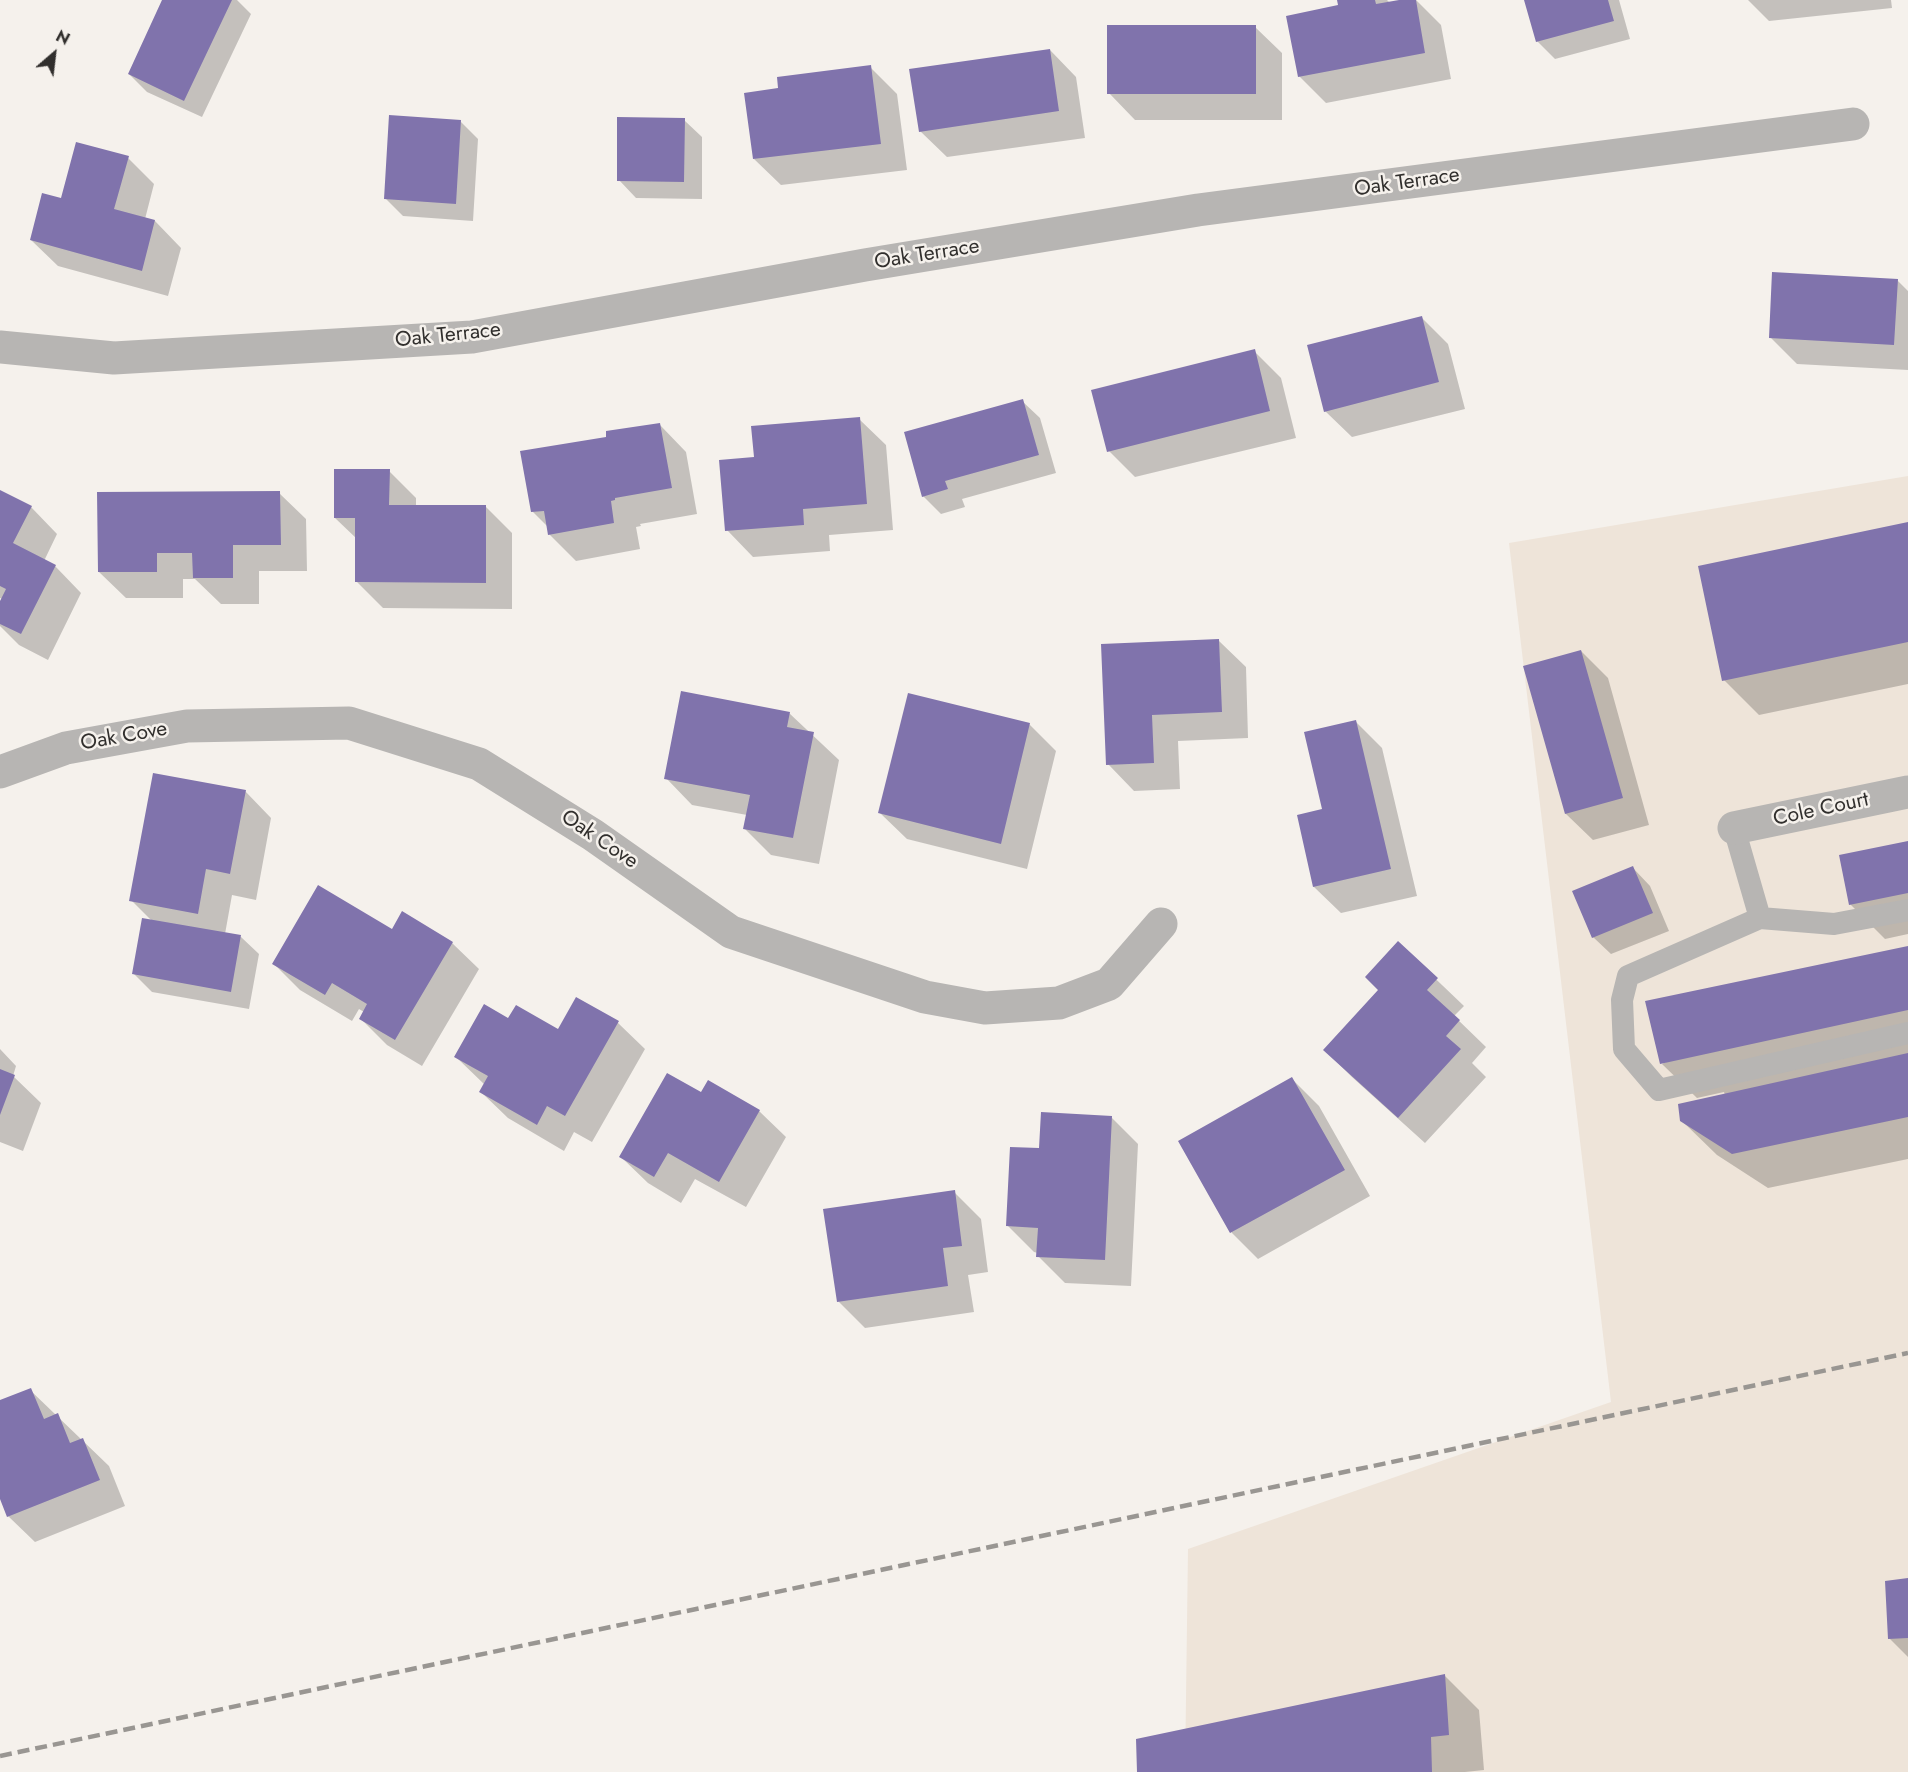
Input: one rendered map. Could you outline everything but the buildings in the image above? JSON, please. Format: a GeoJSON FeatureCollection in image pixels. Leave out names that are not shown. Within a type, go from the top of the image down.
{"type":"FeatureCollection","features":[{"type":"Feature","properties":{"kind":"street","name":"Oak Terrace"},"geometry":{"type":"LineString","coordinates":[[0,347],[114,358],[472,337],[865,265],[1198,210],[1852,124]]}},
{"type":"Feature","properties":{"kind":"street","name":"Oak Cove"},"geometry":{"type":"LineString","coordinates":[[0,772],[66,748],[187,726],[349,723],[479,764],[593,835],[731,932],[925,997],[985,1008],[1059,1003],[1109,984],[1161,924]]}},
{"type":"Feature","properties":{"kind":"street","name":"Cole Court"},"geometry":{"type":"LineString","coordinates":[[1734,828],[1908,792]]}},
{"type":"Feature","properties":{"kind":"lane"},"geometry":{"type":"LineString","coordinates":[[1734,828],[1760,918]]}},
{"type":"Feature","properties":{"kind":"lane"},"geometry":{"type":"LineString","coordinates":[[1908,910],[1834,924],[1760,918],[1628,976],[1622,1000],[1624,1049],[1659,1090],[1908,1034]]}},
{"type":"Feature","properties":{"kind":"shaded area"},"geometry":{"type":"Polygon","coordinates":[[[1908,476],[1908,1772],[1185,1772],[1188,1549],[1611,1402],[1509,543],[1908,476]]]}},
{"type":"Feature","properties":{"kind":"railway"},"geometry":{"type":"LineString","coordinates":[[0,1756],[1908,1353]]}}]}
